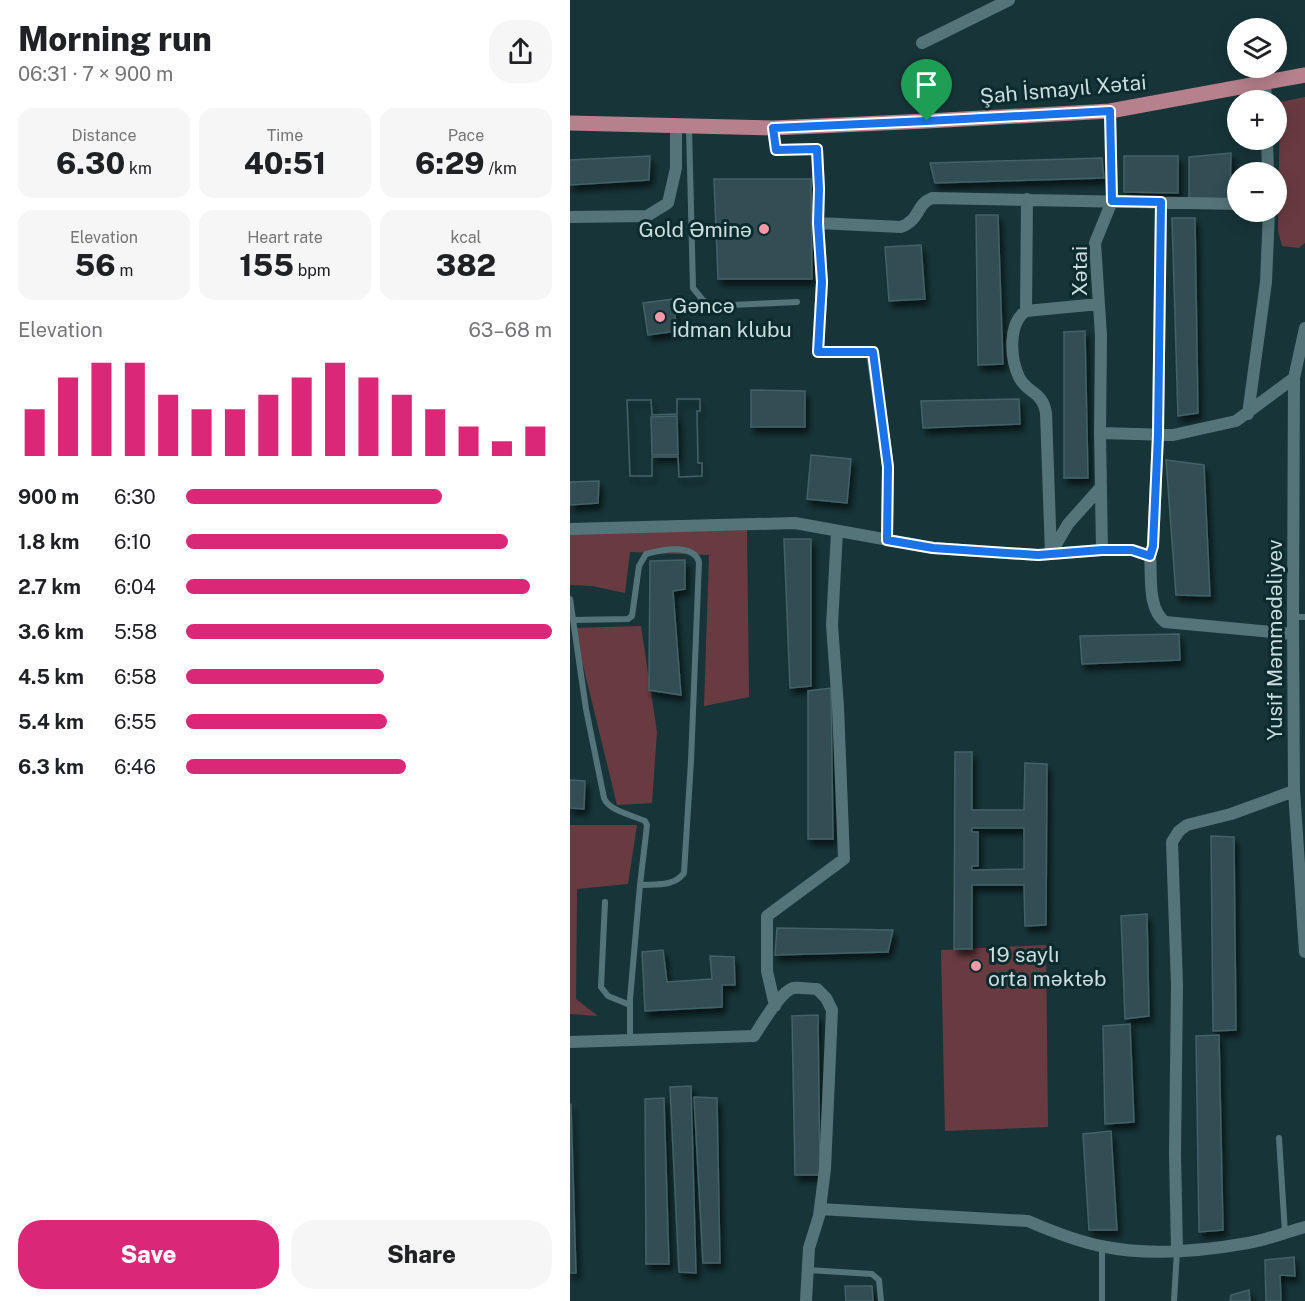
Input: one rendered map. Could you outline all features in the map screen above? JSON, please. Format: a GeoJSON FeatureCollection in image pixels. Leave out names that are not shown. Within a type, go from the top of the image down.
{"type":"FeatureCollection","features":[{"type":"Feature","properties":{"kind":"main road","name":"Şah İsmayıl Xətai"},"geometry":{"type":"LineString","coordinates":[[570,123],[773,128],[1110,111],[1305,75]]}},
{"type":"Feature","properties":{"kind":"street"},"geometry":{"type":"LineString","coordinates":[[922,43],[1009,0]]}},
{"type":"Feature","properties":{"kind":"street"},"geometry":{"type":"LineString","coordinates":[[1265,82],[1265,90]]}},
{"type":"Feature","properties":{"kind":"street","name":"Xətai"},"geometry":{"type":"LineString","coordinates":[[1102,550],[1101,336],[1095,243],[1112,201],[1110,111]]}},
{"type":"Feature","properties":{"kind":"street"},"geometry":{"type":"LineString","coordinates":[[570,217],[646,216],[668,203],[682,126]]}},
{"type":"Feature","properties":{"kind":"street"},"geometry":{"type":"LineString","coordinates":[[773,128],[776,150],[817,149],[822,282],[818,352],[873,352],[888,467],[887,540]]}},
{"type":"Feature","properties":{"kind":"street"},"geometry":{"type":"LineString","coordinates":[[818,223],[901,227],[913,221],[925,201],[932,198],[1227,204]]}},
{"type":"Feature","properties":{"kind":"street"},"geometry":{"type":"LineString","coordinates":[[1026,311],[1027,199]]}},
{"type":"Feature","properties":{"kind":"street"},"geometry":{"type":"LineString","coordinates":[[1161,202],[1158,435],[1153,546],[1150,556],[1154,607],[1158,616],[1165,622],[1293,634]]}},
{"type":"Feature","properties":{"kind":"street"},"geometry":{"type":"LineString","coordinates":[[1248,414],[1266,282],[1269,222]]}},
{"type":"Feature","properties":{"kind":"street"},"geometry":{"type":"LineString","coordinates":[[1051,554],[1048,430],[1045,405],[1019,376],[1013,355],[1014,325],[1020,315],[1026,311],[1099,304]]}},
{"type":"Feature","properties":{"kind":"street","name":"Yusif Məmmədəliyev"},"geometry":{"type":"LineString","coordinates":[[1305,328],[1298,385],[1299,617],[1293,634],[1294,791],[1302,855],[1305,952]]}},
{"type":"Feature","properties":{"kind":"street"},"geometry":{"type":"LineString","coordinates":[[1100,433],[1173,435],[1209,428],[1236,421],[1298,385]]}},
{"type":"Feature","properties":{"kind":"street"},"geometry":{"type":"LineString","coordinates":[[1051,554],[1068,524],[1101,487]]}},
{"type":"Feature","properties":{"kind":"street"},"geometry":{"type":"LineString","coordinates":[[570,529],[795,523],[933,548],[1038,555],[1132,550],[1150,556]]}},
{"type":"Feature","properties":{"kind":"street"},"geometry":{"type":"LineString","coordinates":[[775,1006],[767,971],[767,916],[844,859],[838,707],[832,626],[837,531]]}},
{"type":"Feature","properties":{"kind":"street"},"geometry":{"type":"LineString","coordinates":[[1178,1251],[1175,1154],[1177,985],[1172,842],[1179,831],[1187,825],[1231,814],[1294,791]]}},
{"type":"Feature","properties":{"kind":"street"},"geometry":{"type":"LineString","coordinates":[[570,1042],[753,1035],[785,993],[793,988],[817,989],[826,998],[832,1010],[825,1169],[820,1209],[809,1248],[806,1301]]}},
{"type":"Feature","properties":{"kind":"street"},"geometry":{"type":"LineString","coordinates":[[820,1209],[1028,1221],[1102,1246],[1178,1251],[1249,1243],[1305,1227]]}},
{"type":"Feature","properties":{"kind":"lane"},"geometry":{"type":"LineString","coordinates":[[682,126],[693,288],[711,306],[797,302]]}},
{"type":"Feature","properties":{"kind":"lane"},"geometry":{"type":"LineString","coordinates":[[573,620],[628,619],[632,616],[639,566],[646,554],[663,550],[692,552],[697,556],[699,562],[692,761],[684,873],[679,880],[670,883],[640,885]]}},
{"type":"Feature","properties":{"kind":"lane"},"geometry":{"type":"LineString","coordinates":[[570,599],[586,709],[606,802],[612,808],[645,821],[647,825],[630,1005],[630,1040]]}},
{"type":"Feature","properties":{"kind":"lane"},"geometry":{"type":"LineString","coordinates":[[605,902],[601,987],[608,996],[630,1005]]}},
{"type":"Feature","properties":{"kind":"lane"},"geometry":{"type":"LineString","coordinates":[[1279,1138],[1285,1233]]}},
{"type":"Feature","properties":{"kind":"lane"},"geometry":{"type":"LineString","coordinates":[[1102,1246],[1102,1301]]}},
{"type":"Feature","properties":{"kind":"lane"},"geometry":{"type":"LineString","coordinates":[[1174,1301],[1178,1251]]}},
{"type":"Feature","properties":{"kind":"lane"},"geometry":{"type":"LineString","coordinates":[[808,1270],[872,1274],[879,1280],[881,1301]]}},
{"type":"Feature","properties":{"kind":"shaded area"},"geometry":{"type":"Polygon","coordinates":[[[1305,97],[1305,243],[1299,248],[1282,246],[1278,231],[1278,222],[1287,222],[1287,162],[1279,162],[1279,150],[1287,150],[1287,101],[1305,97]]]}},
{"type":"Feature","properties":{"kind":"shaded area"},"geometry":{"type":"Polygon","coordinates":[[[747,530],[749,697],[704,706],[709,555],[630,552],[625,593],[592,586],[570,585],[570,534],[747,530]]]}},
{"type":"Feature","properties":{"kind":"shaded area"},"geometry":{"type":"Polygon","coordinates":[[[641,626],[657,732],[652,803],[617,805],[574,628],[641,626]]]}},
{"type":"Feature","properties":{"kind":"shaded area"},"geometry":{"type":"Polygon","coordinates":[[[570,825],[637,825],[628,884],[577,889],[576,999],[598,1016],[570,1014],[570,825]]]}},
{"type":"Feature","properties":{"kind":"shaded area"},"geometry":{"type":"Polygon","coordinates":[[[1046,945],[1048,1127],[945,1131],[941,950],[1046,945]]]}},
{"type":"Feature","properties":{"kind":"building"},"geometry":{"type":"Polygon","coordinates":[[[1231,153],[1231,162],[1227,162],[1227,199],[1189,200],[1189,157],[1231,153]]]}},
{"type":"Feature","properties":{"kind":"building"},"geometry":{"type":"Polygon","coordinates":[[[650,156],[649,180],[570,185],[570,160],[650,156]]]}},
{"type":"Feature","properties":{"kind":"building"},"geometry":{"type":"Polygon","coordinates":[[[1124,156],[1178,156],[1178,193],[1124,192],[1124,156]]]}},
{"type":"Feature","properties":{"kind":"building"},"geometry":{"type":"Polygon","coordinates":[[[1102,158],[1104,178],[935,183],[930,163],[1102,158]]]}},
{"type":"Feature","properties":{"kind":"building","name":"Gold Əminə"},"geometry":{"type":"Polygon","coordinates":[[[714,179],[811,179],[812,279],[718,279],[714,179]]]}},
{"type":"Feature","properties":{"kind":"building"},"geometry":{"type":"Polygon","coordinates":[[[976,215],[998,215],[1003,364],[978,365],[976,215]]]}},
{"type":"Feature","properties":{"kind":"building"},"geometry":{"type":"Polygon","coordinates":[[[1172,218],[1195,218],[1198,413],[1178,416],[1172,218]]]}},
{"type":"Feature","properties":{"kind":"building"},"geometry":{"type":"Polygon","coordinates":[[[921,245],[925,299],[889,301],[885,247],[921,245]]]}},
{"type":"Feature","properties":{"kind":"building","name":"Gəncə idman klubu"},"geometry":{"type":"Polygon","coordinates":[[[673,299],[677,331],[648,335],[643,303],[673,299]]]}},
{"type":"Feature","properties":{"kind":"building"},"geometry":{"type":"Polygon","coordinates":[[[1085,331],[1088,478],[1064,478],[1064,332],[1085,331]]]}},
{"type":"Feature","properties":{"kind":"building"},"geometry":{"type":"Polygon","coordinates":[[[751,390],[805,391],[805,427],[751,427],[751,390]]]}},
{"type":"Feature","properties":{"kind":"building"},"geometry":{"type":"Polygon","coordinates":[[[677,399],[700,399],[700,411],[697,411],[698,463],[702,463],[702,476],[679,477],[678,457],[652,457],[652,476],[630,476],[627,400],[651,400],[652,415],[677,414],[677,399]],[[677,416],[651,417],[652,455],[678,455],[677,416]]]}},
{"type":"Feature","properties":{"kind":"building"},"geometry":{"type":"Polygon","coordinates":[[[677,399],[700,399],[700,411],[697,411],[698,463],[702,463],[702,476],[679,477],[678,457],[652,457],[652,476],[630,476],[627,400],[651,400],[652,415],[677,414],[677,399]]]}},
{"type":"Feature","properties":{"kind":"building"},"geometry":{"type":"Polygon","coordinates":[[[1019,399],[1020,424],[923,428],[921,401],[1019,399]]]}},
{"type":"Feature","properties":{"kind":"building"},"geometry":{"type":"Polygon","coordinates":[[[811,455],[851,459],[847,503],[807,499],[811,455]]]}},
{"type":"Feature","properties":{"kind":"building"},"geometry":{"type":"Polygon","coordinates":[[[1166,460],[1204,465],[1210,596],[1176,595],[1166,460]]]}},
{"type":"Feature","properties":{"kind":"building"},"geometry":{"type":"Polygon","coordinates":[[[599,481],[598,503],[570,505],[570,482],[599,481]]]}},
{"type":"Feature","properties":{"kind":"building"},"geometry":{"type":"Polygon","coordinates":[[[784,539],[811,539],[811,686],[790,688],[784,539]]]}},
{"type":"Feature","properties":{"kind":"building"},"geometry":{"type":"Polygon","coordinates":[[[685,560],[685,589],[673,591],[681,695],[649,690],[650,561],[685,560]]]}},
{"type":"Feature","properties":{"kind":"building"},"geometry":{"type":"Polygon","coordinates":[[[1179,634],[1180,660],[1082,664],[1080,636],[1179,634]]]}},
{"type":"Feature","properties":{"kind":"building"},"geometry":{"type":"Polygon","coordinates":[[[831,688],[833,839],[808,839],[808,691],[831,688]]]}},
{"type":"Feature","properties":{"kind":"building"},"geometry":{"type":"Polygon","coordinates":[[[955,752],[972,752],[972,810],[1024,810],[1025,763],[1047,764],[1046,925],[1025,926],[1024,885],[972,885],[972,949],[954,949],[955,752]],[[972,828],[972,832],[978,832],[978,866],[972,866],[972,870],[1024,869],[1024,828],[972,828]]]}},
{"type":"Feature","properties":{"kind":"building"},"geometry":{"type":"Polygon","coordinates":[[[570,780],[585,781],[584,809],[570,808],[570,780]]]}},
{"type":"Feature","properties":{"kind":"building"},"geometry":{"type":"Polygon","coordinates":[[[1211,836],[1234,837],[1236,1030],[1213,1031],[1211,836]]]}},
{"type":"Feature","properties":{"kind":"building"},"geometry":{"type":"Polygon","coordinates":[[[1147,914],[1149,1016],[1125,1019],[1121,916],[1147,914]]]}},
{"type":"Feature","properties":{"kind":"building"},"geometry":{"type":"Polygon","coordinates":[[[777,928],[893,930],[888,952],[775,955],[777,928]]]}},
{"type":"Feature","properties":{"kind":"building"},"geometry":{"type":"Polygon","coordinates":[[[663,950],[667,982],[712,979],[710,956],[734,957],[735,985],[722,985],[722,1007],[645,1011],[642,952],[663,950]]]}},
{"type":"Feature","properties":{"kind":"building"},"geometry":{"type":"Polygon","coordinates":[[[818,1015],[820,1175],[795,1175],[792,1016],[818,1015]]]}},
{"type":"Feature","properties":{"kind":"building"},"geometry":{"type":"Polygon","coordinates":[[[1130,1024],[1134,1122],[1105,1124],[1103,1026],[1130,1024]]]}},
{"type":"Feature","properties":{"kind":"building"},"geometry":{"type":"Polygon","coordinates":[[[1219,1035],[1223,1230],[1199,1232],[1196,1036],[1219,1035]]]}},
{"type":"Feature","properties":{"kind":"building"},"geometry":{"type":"Polygon","coordinates":[[[691,1086],[696,1273],[679,1272],[670,1087],[691,1086]]]}},
{"type":"Feature","properties":{"kind":"building"},"geometry":{"type":"Polygon","coordinates":[[[694,1097],[717,1098],[720,1263],[703,1263],[694,1097]]]}},
{"type":"Feature","properties":{"kind":"building"},"geometry":{"type":"Polygon","coordinates":[[[664,1098],[669,1264],[646,1264],[645,1099],[664,1098]]]}},
{"type":"Feature","properties":{"kind":"building"},"geometry":{"type":"Polygon","coordinates":[[[571,1104],[576,1273],[570,1273],[571,1104]]]}},
{"type":"Feature","properties":{"kind":"building"},"geometry":{"type":"Polygon","coordinates":[[[1111,1131],[1117,1230],[1089,1230],[1083,1134],[1111,1131]]]}},
{"type":"Feature","properties":{"kind":"building"},"geometry":{"type":"Polygon","coordinates":[[[1294,1257],[1295,1276],[1280,1275],[1281,1301],[1266,1301],[1265,1260],[1294,1257]]]}},
{"type":"Feature","properties":{"kind":"building"},"geometry":{"type":"Polygon","coordinates":[[[845,1286],[872,1286],[873,1301],[846,1301],[845,1286]]]}},
{"type":"Feature","properties":{"kind":"building"},"geometry":{"type":"Polygon","coordinates":[[[1249,1290],[1250,1301],[1230,1301],[1231,1295],[1249,1290]]]}},
{"type":"Feature","properties":{"kind":"place","name":"Gold Əminə"},"geometry":{"type":"Point","coordinates":[764,229]}},
{"type":"Feature","properties":{"kind":"place","name":"Gəncə idman klubu"},"geometry":{"type":"Point","coordinates":[660,317]}},
{"type":"Feature","properties":{"kind":"place","name":"19 saylı orta məktəb"},"geometry":{"type":"Point","coordinates":[976,966]}},
{"type":"Feature","properties":{"kind":"route"},"geometry":{"type":"LineString","coordinates":[[1110,111],[1112,201],[1161,202],[1158,435],[1153,546],[1150,556],[1132,550],[1038,555],[933,548],[887,540],[888,467],[873,352],[818,352],[822,282],[817,149],[776,150],[773,128],[927,121],[1110,111]]}}]}
